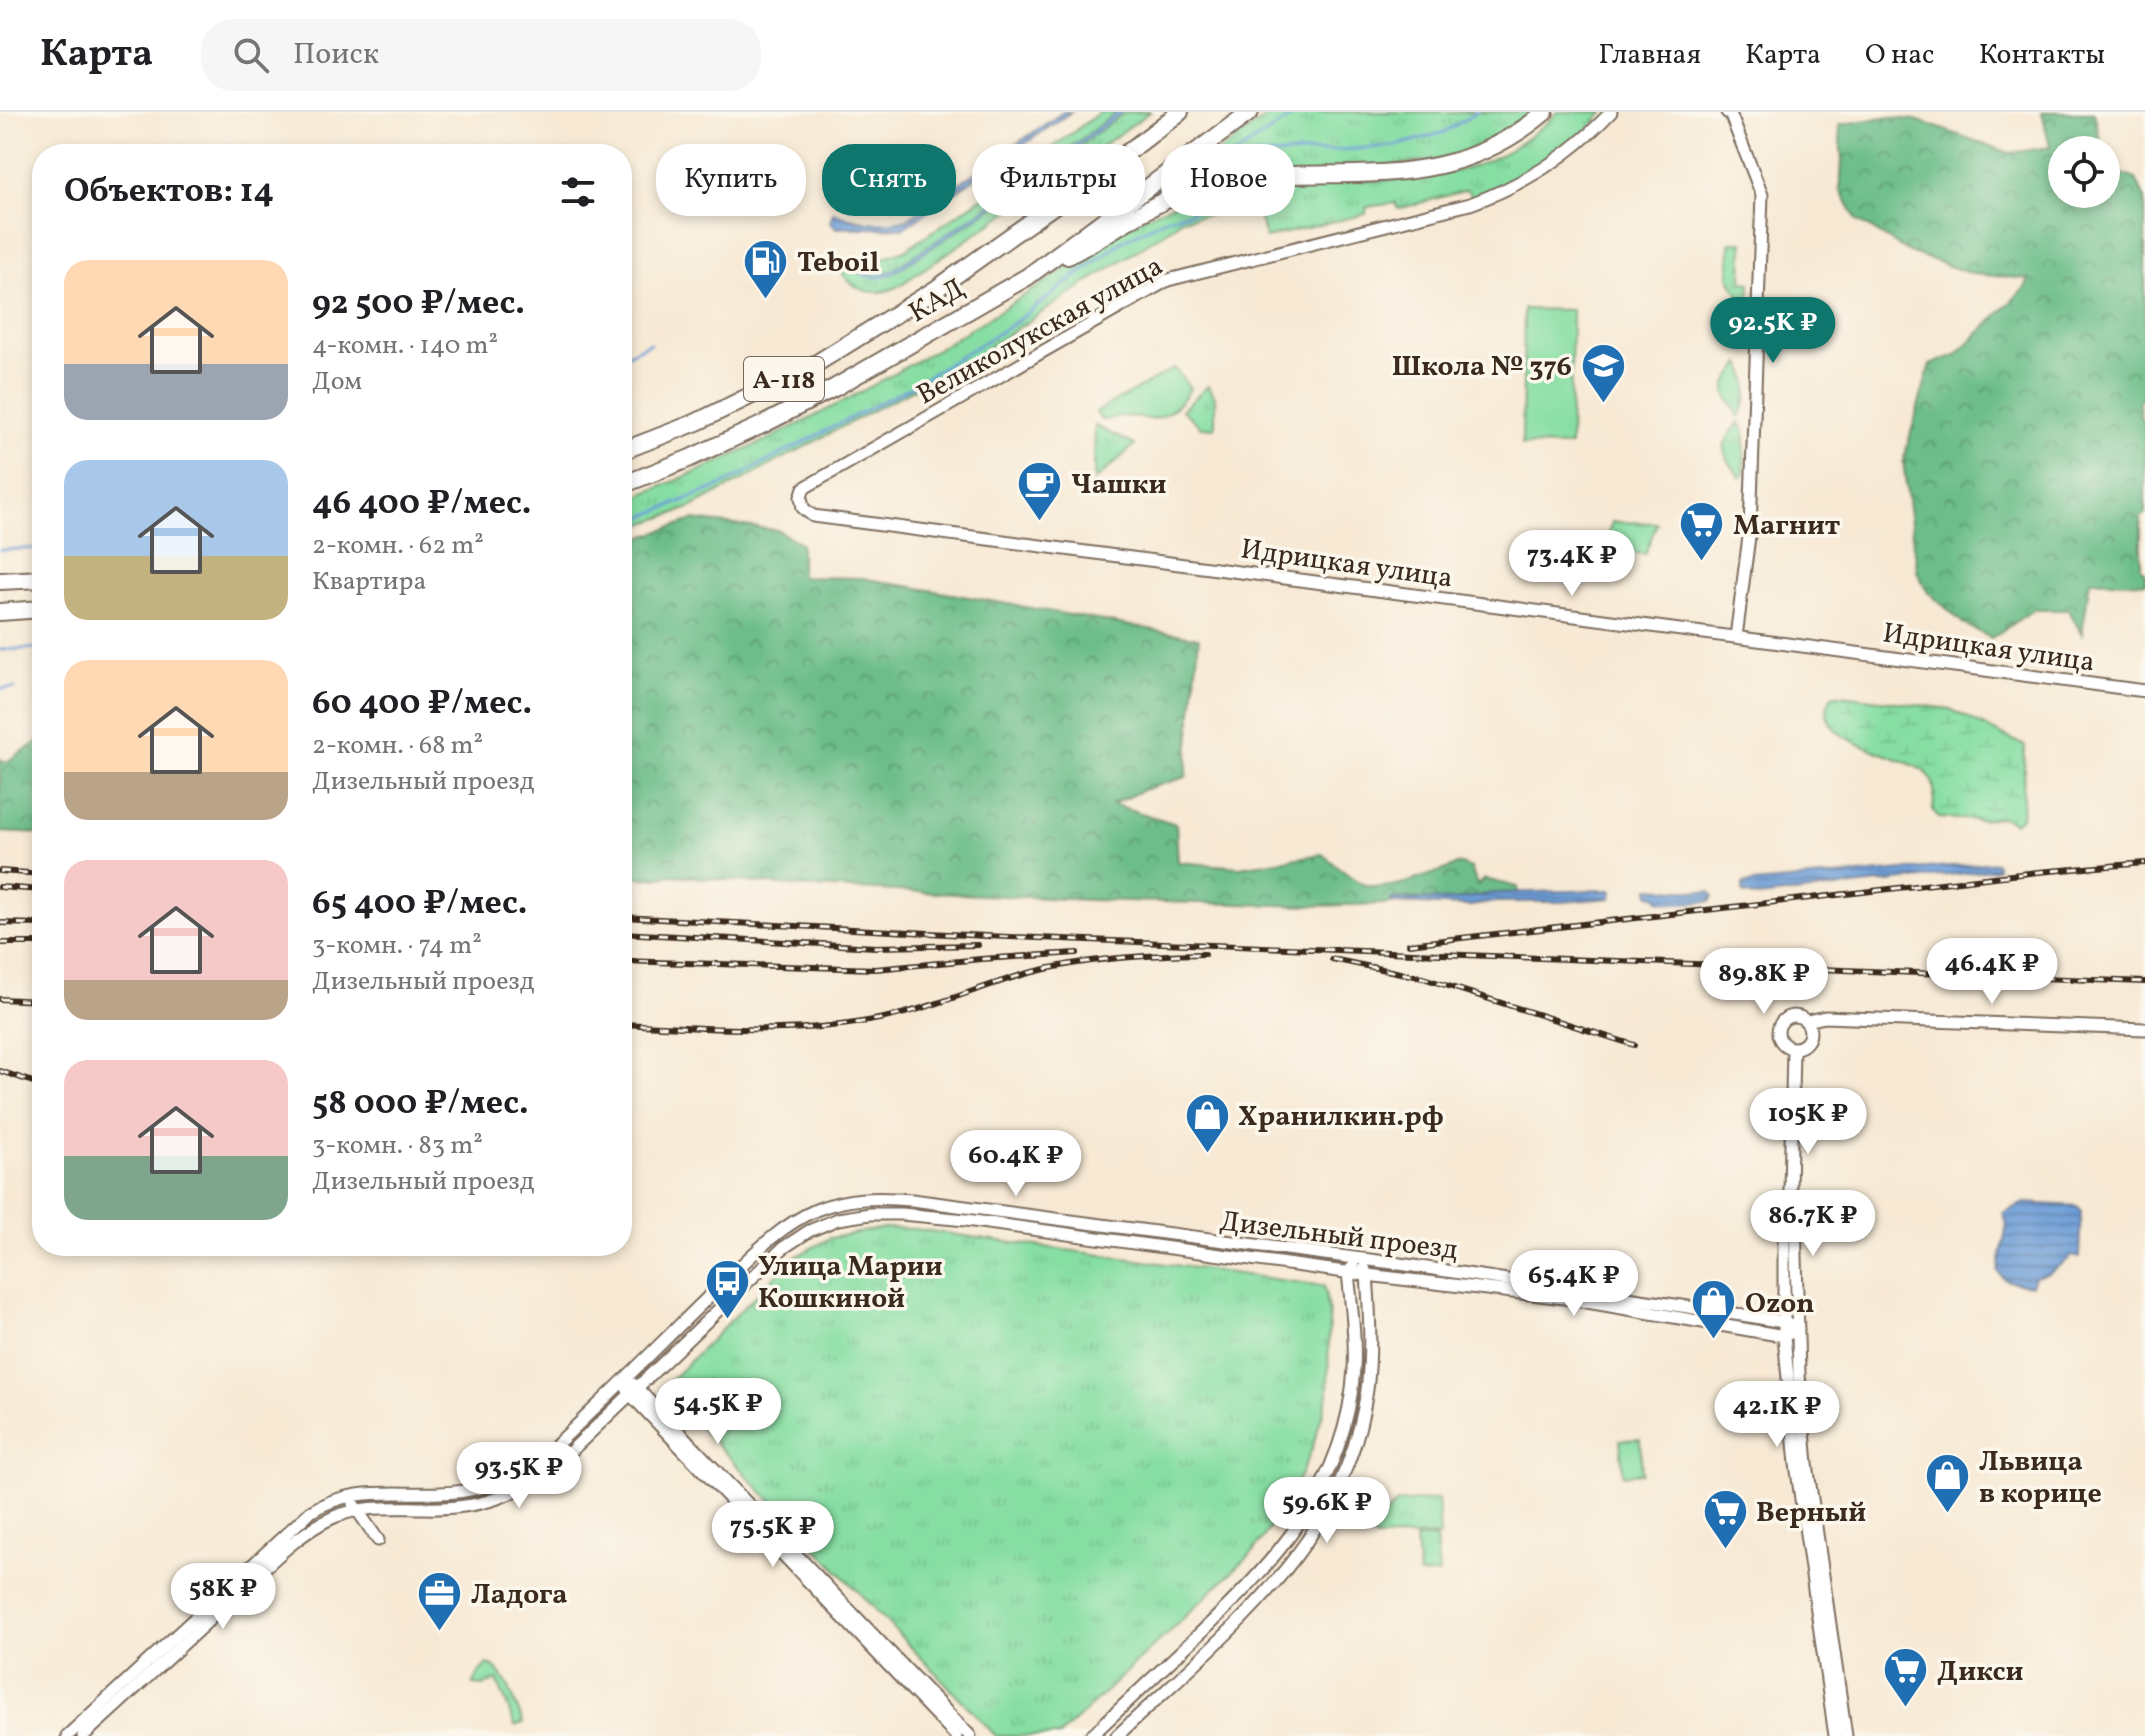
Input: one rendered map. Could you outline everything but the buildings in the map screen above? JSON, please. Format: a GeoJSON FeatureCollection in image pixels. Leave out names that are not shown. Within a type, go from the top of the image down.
{"type":"FeatureCollection","features":[{"type":"Feature","properties":{"kind":"highway","name":"КАД"},"geometry":{"type":"LineString","coordinates":[[632,447],[697,422],[817,363],[936,289],[1114,163],[1180,112]]}},
{"type":"Feature","properties":{"kind":"highway","name":"КАД"},"geometry":{"type":"LineString","coordinates":[[632,481],[778,417],[1027,277],[1250,112]]}},
{"type":"Feature","properties":{"kind":"highway"},"geometry":{"type":"LineString","coordinates":[[1027,277],[1168,199],[1197,188],[1249,179],[1398,173],[1438,167],[1485,152],[1510,139],[1545,112]]}},
{"type":"Feature","properties":{"kind":"highway"},"geometry":{"type":"LineString","coordinates":[[0,581],[32,579]]}},
{"type":"Feature","properties":{"kind":"highway"},"geometry":{"type":"LineString","coordinates":[[0,612],[32,610]]}},
{"type":"Feature","properties":{"kind":"street","name":"Великолукская улица"},"geometry":{"type":"LineString","coordinates":[[804,488],[1168,280],[1470,204],[1500,193],[1569,153],[1611,112]]}},
{"type":"Feature","properties":{"kind":"street"},"geometry":{"type":"LineString","coordinates":[[1727,112],[1762,195],[1750,529],[1736,637]]}},
{"type":"Feature","properties":{"kind":"street","name":"Идрицкая улица"},"geometry":{"type":"LineString","coordinates":[[804,488],[801,497],[803,508],[813,516],[2145,691]]}},
{"type":"Feature","properties":{"kind":"street"},"geometry":{"type":"LineString","coordinates":[[1790,1016],[1800,1016],[1807,1021],[1811,1030],[1809,1039],[1802,1046],[1793,1048],[1781,1042],[1778,1033],[1780,1024],[1790,1016]]}},
{"type":"Feature","properties":{"kind":"street"},"geometry":{"type":"LineString","coordinates":[[1807,1021],[1825,1017],[2145,1029]]}},
{"type":"Feature","properties":{"kind":"street"},"geometry":{"type":"LineString","coordinates":[[1793,1048],[1790,1191],[1784,1215],[1783,1322],[1796,1464],[1835,1736]]}},
{"type":"Feature","properties":{"kind":"street"},"geometry":{"type":"LineString","coordinates":[[1790,1191],[1795,1215],[1798,1329],[1808,1474],[1846,1736]]}},
{"type":"Feature","properties":{"kind":"street","name":"Дизельный проезд"},"geometry":{"type":"LineString","coordinates":[[67,1736],[293,1525],[319,1506],[348,1495],[454,1492],[505,1480],[549,1451],[778,1233],[815,1211],[855,1200],[912,1200],[1360,1259],[1783,1322],[1798,1329]]}},
{"type":"Feature","properties":{"kind":"street","name":"Дизельный проезд"},"geometry":{"type":"LineString","coordinates":[[83,1736],[273,1562],[324,1522],[357,1510],[460,1507],[493,1501],[515,1492],[552,1468],[783,1248],[809,1231],[849,1216],[891,1213],[966,1220],[1367,1275],[1564,1298],[1784,1336]]}},
{"type":"Feature","properties":{"kind":"street"},"geometry":{"type":"LineString","coordinates":[[1091,1736],[1245,1591],[1285,1545],[1309,1509],[1334,1455],[1350,1396],[1354,1335],[1348,1272],[1360,1259],[1367,1275],[1367,1391],[1353,1448],[1331,1503],[1306,1545],[1275,1584],[1117,1736]]}},
{"type":"Feature","properties":{"kind":"street"},"geometry":{"type":"LineString","coordinates":[[1784,1336],[1798,1329]]}},
{"type":"Feature","properties":{"kind":"street"},"geometry":{"type":"LineString","coordinates":[[624,1380],[970,1736]]}},
{"type":"Feature","properties":{"kind":"street"},"geometry":{"type":"LineString","coordinates":[[634,1390],[956,1736]]}},
{"type":"Feature","properties":{"kind":"street"},"geometry":{"type":"LineString","coordinates":[[348,1495],[378,1540]]}},
{"type":"Feature","properties":{"kind":"green space"},"geometry":{"type":"Polygon","coordinates":[[[1100,112],[1117,112],[1075,144],[1057,144],[1100,112]]]}},
{"type":"Feature","properties":{"kind":"green space"},"geometry":{"type":"Polygon","coordinates":[[[1125,112],[1150,112],[1105,144],[1082,144],[1125,112]]]}},
{"type":"Feature","properties":{"kind":"green space"},"geometry":{"type":"Polygon","coordinates":[[[1273,112],[1537,112],[1523,123],[1460,157],[1295,177],[1295,144],[1230,144],[1273,112]]]}},
{"type":"Feature","properties":{"kind":"green space"},"geometry":{"type":"Polygon","coordinates":[[[1558,112],[1604,112],[1587,131],[1531,173],[1473,199],[1467,190],[1398,209],[1395,203],[1367,207],[1366,214],[1265,238],[1259,216],[1295,216],[1295,182],[1410,179],[1448,173],[1485,162],[1522,142],[1558,112]]]}},
{"type":"Feature","properties":{"kind":"green space"},"geometry":{"type":"Polygon","coordinates":[[[2042,112],[2094,112],[2099,136],[2048,138],[2042,112]]]}},
{"type":"Feature","properties":{"kind":"green space"},"geometry":{"type":"Polygon","coordinates":[[[1884,117],[1916,120],[2010,153],[2048,147],[2048,208],[2120,208],[2120,173],[2136,179],[2145,199],[2145,395],[2139,402],[2140,417],[2145,422],[2145,514],[2141,517],[2141,569],[2145,572],[2145,583],[2090,580],[2082,634],[2068,610],[2033,610],[1991,638],[1964,624],[1927,591],[1917,571],[1903,461],[1930,365],[1956,355],[2025,288],[2029,279],[1972,274],[1909,252],[1857,220],[1840,190],[1842,161],[1839,125],[1884,117]]]}},
{"type":"Feature","properties":{"kind":"green space"},"geometry":{"type":"Polygon","coordinates":[[[972,204],[974,216],[891,271],[879,276],[855,271],[873,277],[892,274],[980,216],[1002,216],[888,290],[872,292],[857,287],[839,269],[850,262],[878,259],[905,250],[972,204]]]}},
{"type":"Feature","properties":{"kind":"green space"},"geometry":{"type":"Polygon","coordinates":[[[1161,209],[1161,216],[1202,216],[1181,219],[977,355],[690,508],[632,528],[632,498],[755,446],[883,380],[1006,307],[1126,227],[1161,209]]]}},
{"type":"Feature","properties":{"kind":"green space"},"geometry":{"type":"Polygon","coordinates":[[[1730,242],[1743,242],[1742,281],[1750,283],[1750,292],[1743,302],[1729,277],[1730,242]]]}},
{"type":"Feature","properties":{"kind":"green space"},"geometry":{"type":"Polygon","coordinates":[[[1524,309],[1572,310],[1570,446],[1522,445],[1524,309]]]}},
{"type":"Feature","properties":{"kind":"green space"},"geometry":{"type":"Polygon","coordinates":[[[1741,363],[1748,390],[1739,417],[1726,389],[1741,363]]]}},
{"type":"Feature","properties":{"kind":"green space"},"geometry":{"type":"Polygon","coordinates":[[[1175,368],[1190,388],[1168,412],[1151,419],[1117,416],[1101,420],[1096,412],[1175,368]]]}},
{"type":"Feature","properties":{"kind":"green space"},"geometry":{"type":"Polygon","coordinates":[[[1208,386],[1215,397],[1215,428],[1201,427],[1182,410],[1208,386]]]}},
{"type":"Feature","properties":{"kind":"green space"},"geometry":{"type":"Polygon","coordinates":[[[1739,422],[1745,432],[1744,473],[1740,478],[1724,450],[1727,439],[1739,422]]]}},
{"type":"Feature","properties":{"kind":"green space"},"geometry":{"type":"Polygon","coordinates":[[[1095,426],[1135,445],[1094,481],[1095,426]]]}},
{"type":"Feature","properties":{"kind":"green space"},"geometry":{"type":"Polygon","coordinates":[[[693,520],[777,530],[801,543],[801,577],[862,578],[1199,638],[1186,777],[1143,790],[1112,804],[1176,824],[1178,862],[1240,867],[1322,854],[1352,878],[1373,887],[1399,884],[1461,864],[1471,868],[1477,885],[1485,879],[1518,887],[1518,893],[1455,900],[1399,898],[1384,904],[1312,906],[1090,900],[792,886],[674,875],[646,879],[632,875],[632,541],[693,520]]]}},
{"type":"Feature","properties":{"kind":"green space"},"geometry":{"type":"Polygon","coordinates":[[[1612,522],[1657,523],[1645,554],[1602,551],[1612,522]]]}},
{"type":"Feature","properties":{"kind":"green space"},"geometry":{"type":"Polygon","coordinates":[[[1833,694],[1950,709],[2025,746],[2022,816],[2015,823],[2002,817],[1981,820],[1939,818],[1933,810],[1934,787],[1928,775],[1917,767],[1861,745],[1831,725],[1827,711],[1833,694]]]}},
{"type":"Feature","properties":{"kind":"green space"},"geometry":{"type":"Polygon","coordinates":[[[32,745],[32,834],[0,832],[0,759],[6,762],[32,745]]]}},
{"type":"Feature","properties":{"kind":"green space"},"geometry":{"type":"Polygon","coordinates":[[[883,1228],[915,1229],[1324,1286],[1329,1315],[1328,1396],[1312,1449],[1289,1500],[1253,1552],[1059,1736],[996,1736],[663,1388],[793,1258],[830,1238],[883,1228]]]}},
{"type":"Feature","properties":{"kind":"green space"},"geometry":{"type":"Polygon","coordinates":[[[1640,1439],[1642,1473],[1623,1475],[1620,1440],[1640,1439]]]}},
{"type":"Feature","properties":{"kind":"green space"},"geometry":{"type":"Polygon","coordinates":[[[1438,1499],[1440,1536],[1376,1538],[1368,1531],[1397,1503],[1438,1499]]]}},
{"type":"Feature","properties":{"kind":"green space"},"geometry":{"type":"Polygon","coordinates":[[[1436,1538],[1439,1574],[1419,1575],[1416,1539],[1436,1538]]]}},
{"type":"Feature","properties":{"kind":"green space"},"geometry":{"type":"Polygon","coordinates":[[[488,1664],[506,1682],[523,1723],[515,1726],[497,1680],[483,1686],[473,1685],[480,1671],[488,1664]]]}},
{"type":"Feature","properties":{"kind":"water"},"geometry":{"type":"Polygon","coordinates":[[[1063,112],[1071,112],[1025,144],[1016,144],[1063,112]]]}},
{"type":"Feature","properties":{"kind":"water"},"geometry":{"type":"Polygon","coordinates":[[[972,174],[972,181],[956,192],[956,185],[972,174]]]}},
{"type":"Feature","properties":{"kind":"water"},"geometry":{"type":"Polygon","coordinates":[[[832,216],[870,222],[921,216],[905,227],[889,229],[836,228],[830,222],[832,216]]]}},
{"type":"Feature","properties":{"kind":"water"},"geometry":{"type":"Polygon","coordinates":[[[1996,862],[1997,869],[1983,871],[1767,896],[1754,897],[1743,893],[1743,884],[1996,862]]]}},
{"type":"Feature","properties":{"kind":"water"},"geometry":{"type":"Polygon","coordinates":[[[1649,888],[1710,892],[1713,896],[1710,902],[1674,903],[1650,895],[1649,888]]]}},
{"type":"Feature","properties":{"kind":"water"},"geometry":{"type":"Polygon","coordinates":[[[1612,890],[1611,898],[1496,902],[1470,906],[1392,903],[1391,899],[1455,900],[1493,893],[1612,890]]]}},
{"type":"Feature","properties":{"kind":"water"},"geometry":{"type":"Polygon","coordinates":[[[2025,1203],[2077,1206],[2081,1210],[2079,1258],[2073,1256],[2049,1273],[2034,1277],[2031,1285],[2008,1281],[1998,1271],[2007,1224],[2003,1213],[2025,1203]]]}},
{"type":"Feature","properties":{"kind":"waterway"},"geometry":{"type":"LineString","coordinates":[[857,271],[874,277],[891,273],[1027,182],[1121,112]]}},
{"type":"Feature","properties":{"kind":"waterway"},"geometry":{"type":"LineString","coordinates":[[1251,144],[1298,112]]}},
{"type":"Feature","properties":{"kind":"waterway"},"geometry":{"type":"LineString","coordinates":[[1295,153],[1395,146],[1445,132],[1477,112]]}},
{"type":"Feature","properties":{"kind":"waterway"},"geometry":{"type":"LineString","coordinates":[[632,521],[720,486],[910,387],[1013,324],[1124,240],[1175,216]]}},
{"type":"Feature","properties":{"kind":"waterway"},"geometry":{"type":"LineString","coordinates":[[632,352],[650,343]]}},
{"type":"Feature","properties":{"kind":"waterway"},"geometry":{"type":"LineString","coordinates":[[0,550],[32,548]]}},
{"type":"Feature","properties":{"kind":"waterway"},"geometry":{"type":"LineString","coordinates":[[0,650],[32,648]]}},
{"type":"Feature","properties":{"kind":"waterway"},"geometry":{"type":"LineString","coordinates":[[0,689],[15,688]]}},
{"type":"Feature","properties":{"kind":"railway"},"geometry":{"type":"LineString","coordinates":[[1409,944],[2038,872],[2145,863]]}},
{"type":"Feature","properties":{"kind":"railway"},"geometry":{"type":"LineString","coordinates":[[0,871],[32,873]]}},
{"type":"Feature","properties":{"kind":"railway"},"geometry":{"type":"LineString","coordinates":[[0,887],[32,889]]}},
{"type":"Feature","properties":{"kind":"railway"},"geometry":{"type":"LineString","coordinates":[[632,918],[986,936],[2145,982]]}},
{"type":"Feature","properties":{"kind":"railway"},"geometry":{"type":"LineString","coordinates":[[0,923],[32,924]]}},
{"type":"Feature","properties":{"kind":"railway"},"geometry":{"type":"LineString","coordinates":[[632,934],[876,947],[978,945]]}},
{"type":"Feature","properties":{"kind":"railway"},"geometry":{"type":"LineString","coordinates":[[0,943],[32,943]]}},
{"type":"Feature","properties":{"kind":"railway"},"geometry":{"type":"LineString","coordinates":[[632,961],[876,969],[1077,953]]}},
{"type":"Feature","properties":{"kind":"railway"},"geometry":{"type":"LineString","coordinates":[[632,1025],[786,1029],[852,1024],[903,1014],[1050,968],[1116,958],[1205,954]]}},
{"type":"Feature","properties":{"kind":"railway"},"geometry":{"type":"LineString","coordinates":[[1332,959],[1420,977],[1634,1045]]}},
{"type":"Feature","properties":{"kind":"railway"},"geometry":{"type":"LineString","coordinates":[[0,999],[32,1001]]}},
{"type":"Feature","properties":{"kind":"railway"},"geometry":{"type":"LineString","coordinates":[[0,1071],[32,1082]]}},
{"type":"Feature","properties":{"kind":"place","name":"Teboil"},"geometry":{"type":"Point","coordinates":[766,300]}},
{"type":"Feature","properties":{"kind":"place","name":"Школа № 376"},"geometry":{"type":"Point","coordinates":[1603,404]}},
{"type":"Feature","properties":{"kind":"place","name":"Чашки"},"geometry":{"type":"Point","coordinates":[1040,522]}},
{"type":"Feature","properties":{"kind":"place","name":"Магнит"},"geometry":{"type":"Point","coordinates":[1702,563]}},
{"type":"Feature","properties":{"kind":"place","name":"Хранилкин.рф"},"geometry":{"type":"Point","coordinates":[1207,1154]}},
{"type":"Feature","properties":{"kind":"place","name":"Улица Марии Кошкиной"},"geometry":{"type":"Point","coordinates":[727,1320]}},
{"type":"Feature","properties":{"kind":"place","name":"Ozon"},"geometry":{"type":"Point","coordinates":[1714,1341]}},
{"type":"Feature","properties":{"kind":"place","name":"Львица в корице"},"geometry":{"type":"Point","coordinates":[1948,1515]}},
{"type":"Feature","properties":{"kind":"place","name":"Верный"},"geometry":{"type":"Point","coordinates":[1725,1550]}},
{"type":"Feature","properties":{"kind":"place","name":"Ладога"},"geometry":{"type":"Point","coordinates":[440,1632]}},
{"type":"Feature","properties":{"kind":"place","name":"Дикси"},"geometry":{"type":"Point","coordinates":[1906,1709]}}]}
